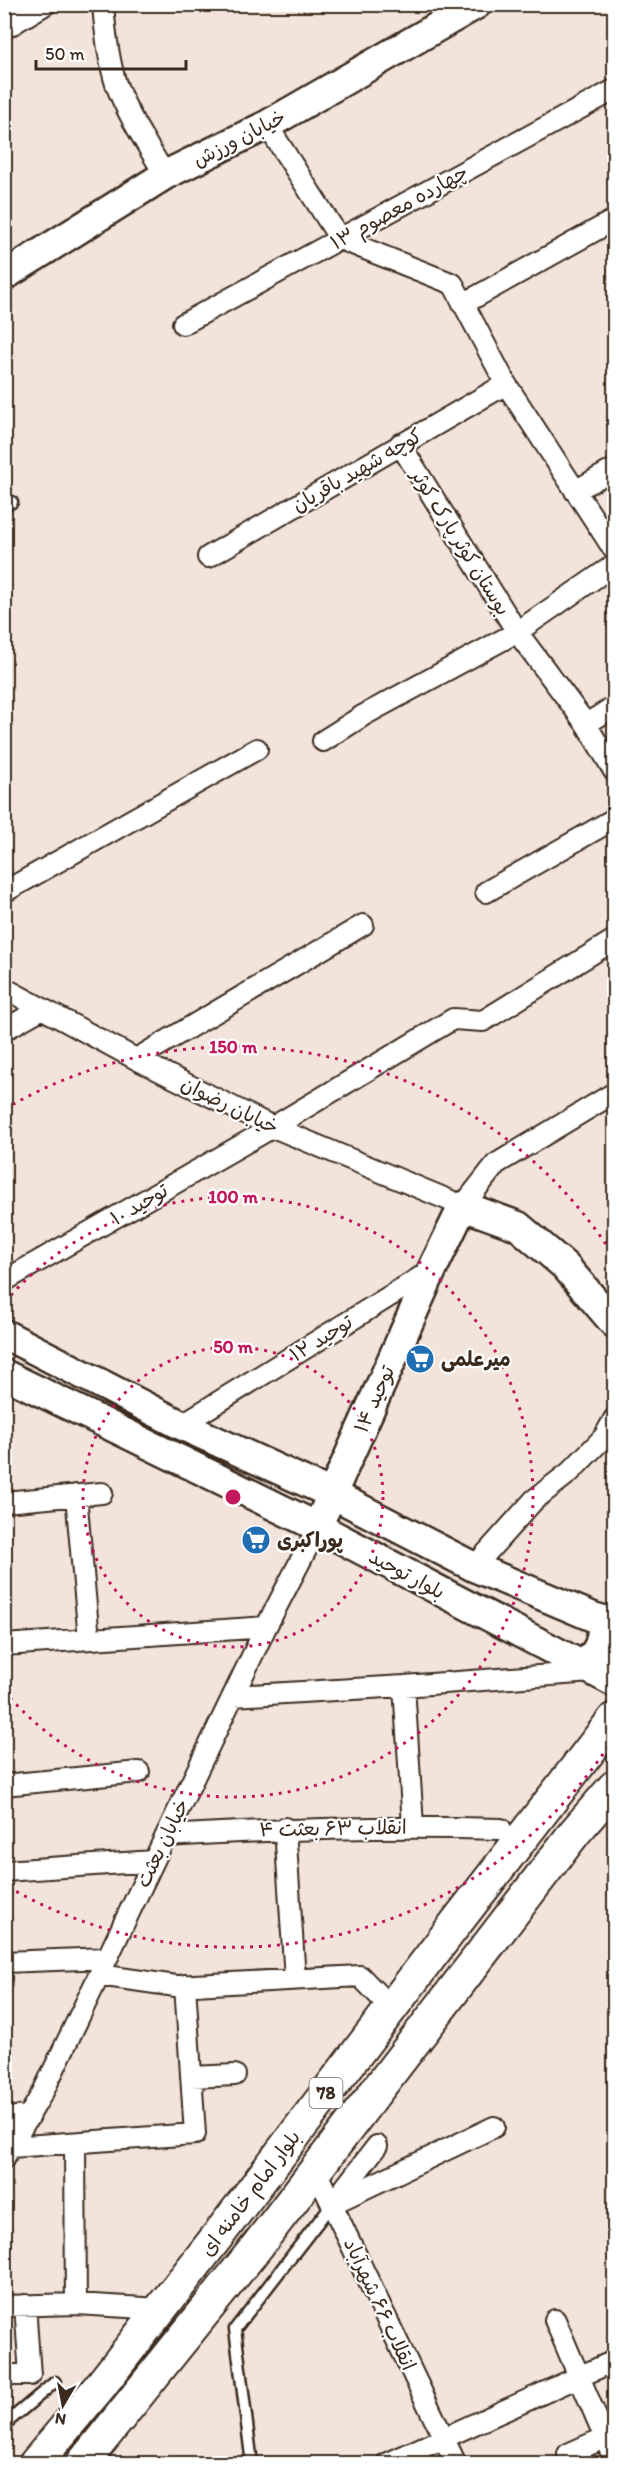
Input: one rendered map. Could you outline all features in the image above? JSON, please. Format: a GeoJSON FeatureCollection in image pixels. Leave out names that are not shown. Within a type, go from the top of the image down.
{"type":"FeatureCollection","features":[{"type":"Feature","properties":{"kind":"main road","name":"بلوار امام خامنه ای"},"geometry":{"type":"LineString","coordinates":[[35,2463],[161,2308],[615,1719]]}},
{"type":"Feature","properties":{"kind":"main road","name":"بلوار امام خامنه ای"},"geometry":{"type":"LineString","coordinates":[[82,2463],[316,2171],[575,1832],[615,1787]]}},
{"type":"Feature","properties":{"kind":"street"},"geometry":{"type":"LineString","coordinates":[[8,19],[46,4]]}},
{"type":"Feature","properties":{"kind":"street"},"geometry":{"type":"LineString","coordinates":[[103,4],[105,28],[116,83],[138,130],[165,175]]}},
{"type":"Feature","properties":{"kind":"street","name":"خیابان ورزش"},"geometry":{"type":"LineString","coordinates":[[4,276],[165,175],[267,125],[477,4]]}},
{"type":"Feature","properties":{"kind":"street","name":"چهارده معصوم ۱۳"},"geometry":{"type":"LineString","coordinates":[[183,324],[615,90]]}},
{"type":"Feature","properties":{"kind":"street"},"geometry":{"type":"LineString","coordinates":[[267,125],[340,239],[453,284],[506,384],[615,550]]}},
{"type":"Feature","properties":{"kind":"street"},"geometry":{"type":"LineString","coordinates":[[464,304],[615,220]]}},
{"type":"Feature","properties":{"kind":"street","name":"کوچه شهید باقریان"},"geometry":{"type":"LineString","coordinates":[[208,557],[506,384]]}},
{"type":"Feature","properties":{"kind":"street","name":"بوستان کوثر پارک کوثر"},"geometry":{"type":"LineString","coordinates":[[400,444],[517,632],[615,565]]}},
{"type":"Feature","properties":{"kind":"street"},"geometry":{"type":"LineString","coordinates":[[575,491],[615,469]]}},
{"type":"Feature","properties":{"kind":"street"},"geometry":{"type":"LineString","coordinates":[[323,741],[364,715],[517,632],[586,724],[615,771]]}},
{"type":"Feature","properties":{"kind":"street"},"geometry":{"type":"LineString","coordinates":[[586,724],[615,707]]}},
{"type":"Feature","properties":{"kind":"street"},"geometry":{"type":"LineString","coordinates":[[4,892],[257,749]]}},
{"type":"Feature","properties":{"kind":"street"},"geometry":{"type":"LineString","coordinates":[[486,892],[615,819]]}},
{"type":"Feature","properties":{"kind":"street"},"geometry":{"type":"LineString","coordinates":[[136,1059],[363,925]]}},
{"type":"Feature","properties":{"kind":"street","name":"توحید ۱۰"},"geometry":{"type":"LineString","coordinates":[[4,1281],[273,1127],[453,1019],[483,1021],[615,940]]}},
{"type":"Feature","properties":{"kind":"street","name":"خیابان رضوان"},"geometry":{"type":"LineString","coordinates":[[4,988],[136,1059],[273,1127],[463,1206]]}},
{"type":"Feature","properties":{"kind":"street"},"geometry":{"type":"LineString","coordinates":[[4,1029],[41,1009]]}},
{"type":"Feature","properties":{"kind":"street"},"geometry":{"type":"LineString","coordinates":[[615,1093],[496,1164],[463,1206],[518,1226],[565,1266],[615,1323]]}},
{"type":"Feature","properties":{"kind":"street","name":"توحید ۱۴"},"geometry":{"type":"LineString","coordinates":[[318,1527],[432,1270],[463,1206]]}},
{"type":"Feature","properties":{"kind":"street","name":"توحید ۱۲"},"geometry":{"type":"LineString","coordinates":[[181,1425],[432,1270]]}},
{"type":"Feature","properties":{"kind":"street","name":"بلوار توحید"},"geometry":{"type":"LineString","coordinates":[[4,1334],[181,1425],[332,1494],[474,1567],[608,1622]]}},
{"type":"Feature","properties":{"kind":"street","name":"بلوار توحید"},"geometry":{"type":"LineString","coordinates":[[4,1374],[318,1527],[597,1673]]}},
{"type":"Feature","properties":{"kind":"street"},"geometry":{"type":"LineString","coordinates":[[474,1567],[534,1500],[570,1472],[604,1437],[615,1419]]}},
{"type":"Feature","properties":{"kind":"street"},"geometry":{"type":"LineString","coordinates":[[4,1502],[102,1493]]}},
{"type":"Feature","properties":{"kind":"street"},"geometry":{"type":"LineString","coordinates":[[76,1495],[88,1639]]}},
{"type":"Feature","properties":{"kind":"street","name":"خیابان بعثت"},"geometry":{"type":"LineString","coordinates":[[8,2153],[30,2116],[266,1627],[318,1527]]}},
{"type":"Feature","properties":{"kind":"street"},"geometry":{"type":"LineString","coordinates":[[233,1696],[597,1673],[592,1658],[601,1645],[608,1622]]}},
{"type":"Feature","properties":{"kind":"street"},"geometry":{"type":"LineString","coordinates":[[4,1645],[266,1627]]}},
{"type":"Feature","properties":{"kind":"street"},"geometry":{"type":"LineString","coordinates":[[404,1686],[413,1826]]}},
{"type":"Feature","properties":{"kind":"street"},"geometry":{"type":"LineString","coordinates":[[4,1785],[139,1772]]}},
{"type":"Feature","properties":{"kind":"street","name":"انقلاب ۶۳ بعثت ۴"},"geometry":{"type":"LineString","coordinates":[[166,1836],[285,1828],[413,1826],[501,1828]]}},
{"type":"Feature","properties":{"kind":"street"},"geometry":{"type":"LineString","coordinates":[[285,1828],[295,1979]]}},
{"type":"Feature","properties":{"kind":"street"},"geometry":{"type":"LineString","coordinates":[[4,1872],[154,1861]]}},
{"type":"Feature","properties":{"kind":"street"},"geometry":{"type":"LineString","coordinates":[[4,1962],[103,1966],[181,1986],[360,1976],[391,2007]]}},
{"type":"Feature","properties":{"kind":"street"},"geometry":{"type":"LineString","coordinates":[[8,2153],[75,2143],[195,2134],[192,2077],[181,1986]]}},
{"type":"Feature","properties":{"kind":"street"},"geometry":{"type":"LineString","coordinates":[[192,2077],[235,2075]]}},
{"type":"Feature","properties":{"kind":"street"},"geometry":{"type":"LineString","coordinates":[[4,2118],[30,2116]]}},
{"type":"Feature","properties":{"kind":"street"},"geometry":{"type":"LineString","coordinates":[[332,2204],[494,2127]]}},
{"type":"Feature","properties":{"kind":"street"},"geometry":{"type":"LineString","coordinates":[[75,2143],[76,2304]]}},
{"type":"Feature","properties":{"kind":"street"},"geometry":{"type":"LineString","coordinates":[[332,2204],[377,2146]]}},
{"type":"Feature","properties":{"kind":"street","name":"انقلاب ۶۶ شهرآباد"},"geometry":{"type":"LineString","coordinates":[[316,2171],[456,2463]]}},
{"type":"Feature","properties":{"kind":"street"},"geometry":{"type":"LineString","coordinates":[[4,2306],[76,2304],[161,2308]]}},
{"type":"Feature","properties":{"kind":"street"},"geometry":{"type":"LineString","coordinates":[[4,2375],[30,2375],[25,2305]]}},
{"type":"Feature","properties":{"kind":"street"},"geometry":{"type":"LineString","coordinates":[[555,2320],[615,2459]]}},
{"type":"Feature","properties":{"kind":"street"},"geometry":{"type":"LineString","coordinates":[[386,2463],[615,2361]]}},
{"type":"Feature","properties":{"kind":"street"},"geometry":{"type":"LineString","coordinates":[[568,2454],[604,2438]]}},
{"type":"Feature","properties":{"kind":"lane"},"geometry":{"type":"LineString","coordinates":[[252,2463],[235,2329],[332,2204]]}},
{"type":"Feature","properties":{"kind":"lane"},"geometry":{"type":"LineString","coordinates":[[4,2425],[55,2382]]}},
{"type":"Feature","properties":{"kind":"place","name":"میرعلمی"},"geometry":{"type":"Point","coordinates":[420,1359]}},
{"type":"Feature","properties":{"kind":"place","name":"پوراکبری"},"geometry":{"type":"Point","coordinates":[256,1540]}}]}
